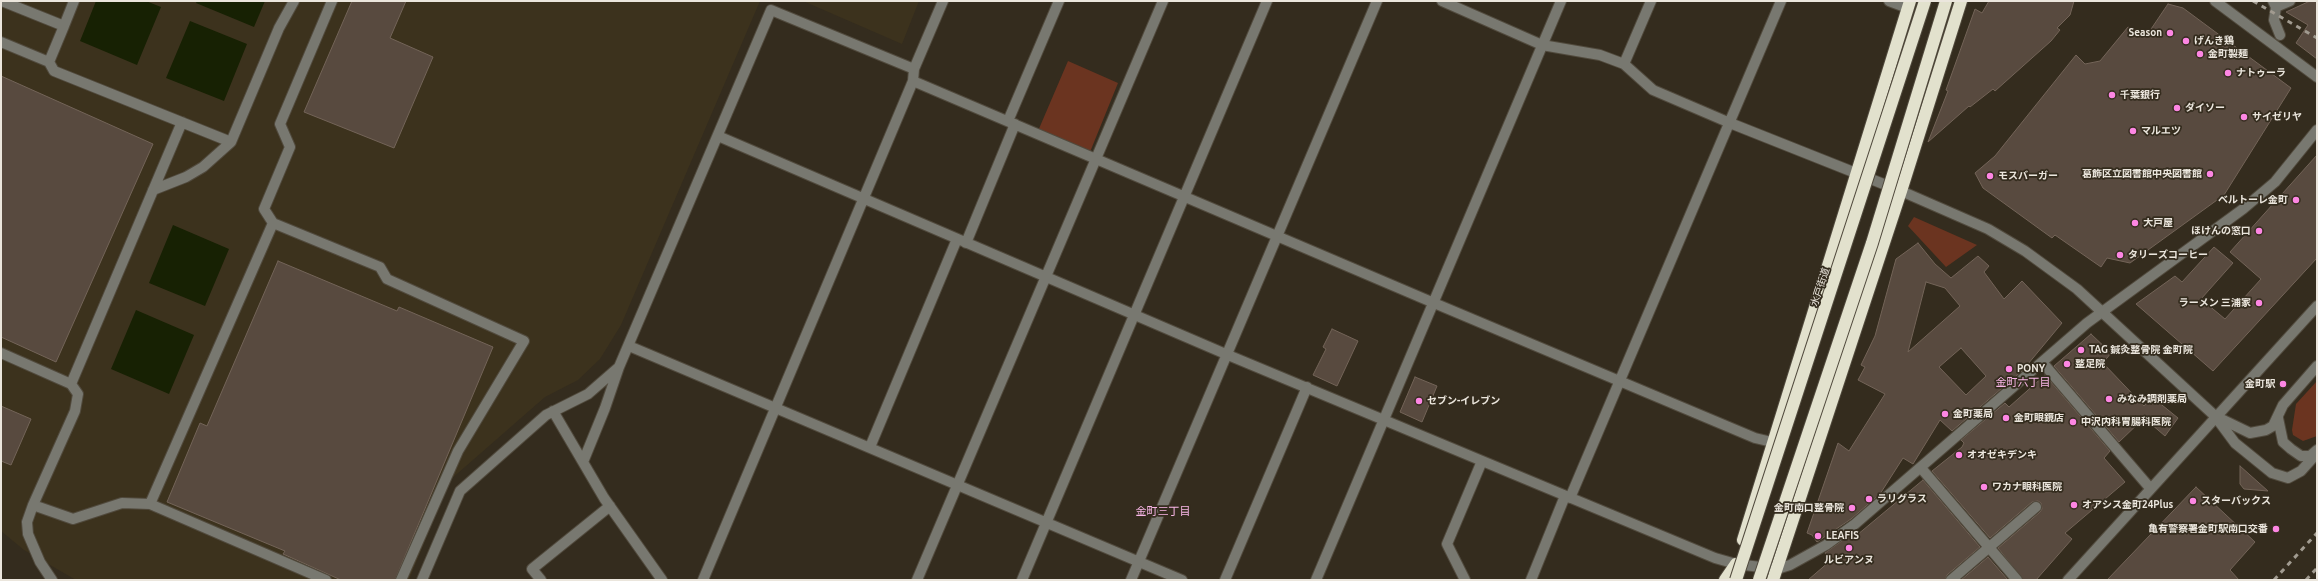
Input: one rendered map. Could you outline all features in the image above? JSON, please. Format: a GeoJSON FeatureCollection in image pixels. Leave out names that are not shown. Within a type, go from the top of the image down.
{"type":"FeatureCollection","features":[{"type":"Feature","properties":{"kind":"highway","name":"水戸街道"},"geometry":{"type":"LineString","coordinates":[[1736,580],[1925,1]]}},
{"type":"Feature","properties":{"kind":"highway"},"geometry":{"type":"LineString","coordinates":[[1759,580],[1872,243],[1946,1]]}},
{"type":"Feature","properties":{"kind":"highway"},"geometry":{"type":"LineString","coordinates":[[1775,574],[1901,191],[1961,1]]}},
{"type":"Feature","properties":{"kind":"highway","name":"水戸街道"},"geometry":{"type":"LineString","coordinates":[[1732,580],[1772,442],[1909,5]]}},
{"type":"Feature","properties":{"kind":"highway"},"geometry":{"type":"LineString","coordinates":[[1725,580],[1736,564]]}},
{"type":"Feature","properties":{"kind":"street"},"geometry":{"type":"LineString","coordinates":[[2,1],[64,26]]}},
{"type":"Feature","properties":{"kind":"street"},"geometry":{"type":"LineString","coordinates":[[49,62],[74,1]]}},
{"type":"Feature","properties":{"kind":"street"},"geometry":{"type":"LineString","coordinates":[[153,190],[186,177],[203,167],[231,142],[279,28],[294,1]]}},
{"type":"Feature","properties":{"kind":"street"},"geometry":{"type":"LineString","coordinates":[[332,1],[280,124],[290,147],[264,210],[273,223],[380,267],[387,279],[524,341],[458,451],[401,580]]}},
{"type":"Feature","properties":{"kind":"street"},"geometry":{"type":"LineString","coordinates":[[703,580],[913,81],[914,70],[943,1]]}},
{"type":"Feature","properties":{"kind":"street"},"geometry":{"type":"LineString","coordinates":[[870,448],[1011,123],[1059,1]]}},
{"type":"Feature","properties":{"kind":"street"},"geometry":{"type":"LineString","coordinates":[[917,580],[1045,275],[1163,1]]}},
{"type":"Feature","properties":{"kind":"street"},"geometry":{"type":"LineString","coordinates":[[1022,580],[1267,1]]}},
{"type":"Feature","properties":{"kind":"street"},"geometry":{"type":"LineString","coordinates":[[1131,580],[1228,355],[1276,235],[1376,1]]}},
{"type":"Feature","properties":{"kind":"street"},"geometry":{"type":"LineString","coordinates":[[1442,1],[1458,4],[1542,45],[1600,55],[1624,64],[1653,90],[1730,123],[1901,191],[1976,224],[2025,251],[2077,289],[2215,416],[2235,443],[2272,473],[2288,478],[2297,474],[2317,453]]}},
{"type":"Feature","properties":{"kind":"street"},"geometry":{"type":"LineString","coordinates":[[1316,580],[1561,1]]}},
{"type":"Feature","properties":{"kind":"street"},"geometry":{"type":"LineString","coordinates":[[1624,64],[1651,1]]}},
{"type":"Feature","properties":{"kind":"street"},"geometry":{"type":"LineString","coordinates":[[1531,580],[1620,380],[1781,1]]}},
{"type":"Feature","properties":{"kind":"street"},"geometry":{"type":"LineString","coordinates":[[1889,1],[1909,5]]}},
{"type":"Feature","properties":{"kind":"street"},"geometry":{"type":"LineString","coordinates":[[2214,1],[2317,77]]}},
{"type":"Feature","properties":{"kind":"street"},"geometry":{"type":"LineString","coordinates":[[2280,36],[2274,20],[2275,4],[2290,1]]}},
{"type":"Feature","properties":{"kind":"street"},"geometry":{"type":"LineString","coordinates":[[583,462],[605,408],[619,367],[771,10],[914,70]]}},
{"type":"Feature","properties":{"kind":"street"},"geometry":{"type":"LineString","coordinates":[[1,42],[49,62],[54,71],[231,142]]}},
{"type":"Feature","properties":{"kind":"street"},"geometry":{"type":"LineString","coordinates":[[913,81],[1755,438],[1772,442]]}},
{"type":"Feature","properties":{"kind":"street"},"geometry":{"type":"LineString","coordinates":[[71,384],[182,122]]}},
{"type":"Feature","properties":{"kind":"street"},"geometry":{"type":"LineString","coordinates":[[718,136],[961,241],[1045,275],[1228,355],[1308,387],[1715,558],[1775,574],[1826,545],[1855,524],[2102,312],[2243,210],[2275,182],[2317,130]]}},
{"type":"Feature","properties":{"kind":"street"},"geometry":{"type":"LineString","coordinates":[[150,504],[273,223]]}},
{"type":"Feature","properties":{"kind":"street"},"geometry":{"type":"LineString","coordinates":[[2068,580],[2215,416],[2317,306]]}},
{"type":"Feature","properties":{"kind":"street"},"geometry":{"type":"LineString","coordinates":[[629,346],[1182,580]]}},
{"type":"Feature","properties":{"kind":"street"},"geometry":{"type":"LineString","coordinates":[[1,353],[71,384],[78,394],[75,410],[27,522],[28,534],[40,562],[52,580]]}},
{"type":"Feature","properties":{"kind":"street"},"geometry":{"type":"LineString","coordinates":[[2042,362],[2150,488]]}},
{"type":"Feature","properties":{"kind":"street"},"geometry":{"type":"LineString","coordinates":[[2215,416],[2250,433],[2266,430],[2273,426],[2283,405],[2317,366]]}},
{"type":"Feature","properties":{"kind":"street"},"geometry":{"type":"LineString","coordinates":[[422,580],[460,491],[546,415],[588,394],[619,367]]}},
{"type":"Feature","properties":{"kind":"street"},"geometry":{"type":"LineString","coordinates":[[1225,580],[1308,387]]}},
{"type":"Feature","properties":{"kind":"street"},"geometry":{"type":"LineString","coordinates":[[553,411],[610,506],[662,580]]}},
{"type":"Feature","properties":{"kind":"street"},"geometry":{"type":"LineString","coordinates":[[2278,418],[2283,442],[2290,449],[2301,456],[2310,456],[2317,450]]}},
{"type":"Feature","properties":{"kind":"street"},"geometry":{"type":"LineString","coordinates":[[1465,580],[1447,544],[1482,461]]}},
{"type":"Feature","properties":{"kind":"street"},"geometry":{"type":"LineString","coordinates":[[1921,468],[2017,580]]}},
{"type":"Feature","properties":{"kind":"street"},"geometry":{"type":"LineString","coordinates":[[33,505],[73,519],[122,503],[150,504],[326,580]]}},
{"type":"Feature","properties":{"kind":"street"},"geometry":{"type":"LineString","coordinates":[[541,580],[532,569],[610,506]]}},
{"type":"Feature","properties":{"kind":"street"},"geometry":{"type":"LineString","coordinates":[[1951,580],[2036,507]]}},
{"type":"Feature","properties":{"kind":"shaded area"},"geometry":{"type":"Polygon","coordinates":[[[1,1],[760,1],[621,325],[600,359],[578,380],[545,397],[450,480],[409,580],[76,580],[24,550],[1,531],[1,1]]]}},
{"type":"Feature","properties":{"kind":"shaded area"},"geometry":{"type":"Polygon","coordinates":[[[96,1],[146,1],[161,7],[137,65],[80,41],[96,1]]]}},
{"type":"Feature","properties":{"kind":"shaded area"},"geometry":{"type":"Polygon","coordinates":[[[197,1],[265,1],[254,27],[196,3],[197,1]]]}},
{"type":"Feature","properties":{"kind":"shaded area"},"geometry":{"type":"Polygon","coordinates":[[[803,1],[919,1],[902,44],[803,1]]]}},
{"type":"Feature","properties":{"kind":"shaded area"},"geometry":{"type":"Polygon","coordinates":[[[190,21],[247,44],[224,101],[166,78],[190,21]]]}},
{"type":"Feature","properties":{"kind":"shaded area"},"geometry":{"type":"Polygon","coordinates":[[[1068,61],[1118,83],[1090,152],[1038,131],[1068,61]]]}},
{"type":"Feature","properties":{"kind":"shaded area"},"geometry":{"type":"Polygon","coordinates":[[[1914,217],[1977,245],[1946,267],[1908,226],[1914,217]]]}},
{"type":"Feature","properties":{"kind":"shaded area"},"geometry":{"type":"Polygon","coordinates":[[[173,225],[229,249],[205,306],[149,283],[173,225]]]}},
{"type":"Feature","properties":{"kind":"shaded area"},"geometry":{"type":"Polygon","coordinates":[[[136,310],[194,335],[169,394],[111,369],[136,310]]]}},
{"type":"Feature","properties":{"kind":"shaded area"},"geometry":{"type":"Polygon","coordinates":[[[2317,381],[2317,436],[2303,441],[2293,435],[2292,430],[2296,404],[2317,381]]]}},
{"type":"Feature","properties":{"kind":"building"},"geometry":{"type":"Polygon","coordinates":[[[352,1],[406,1],[390,38],[433,57],[394,148],[304,112],[352,1]]]}},
{"type":"Feature","properties":{"kind":"building"},"geometry":{"type":"Polygon","coordinates":[[[1989,1],[2074,1],[2070,15],[2057,28],[2060,30],[2051,41],[1995,91],[1993,89],[1970,107],[1969,106],[1928,142],[1948,91],[1946,90],[1975,9],[1982,13],[1989,1]]]}},
{"type":"Feature","properties":{"kind":"building"},"geometry":{"type":"Polygon","coordinates":[[[2310,1],[2317,1],[2317,59],[2296,43],[2308,25],[2286,12],[2310,1]]]}},
{"type":"Feature","properties":{"kind":"building"},"geometry":{"type":"Polygon","coordinates":[[[2168,4],[2183,8],[2291,88],[2224,195],[2130,263],[2107,258],[2101,267],[2055,235],[2052,238],[1983,188],[1975,173],[1995,156],[2076,55],[2085,64],[2100,61],[2128,27],[2145,38],[2168,4]]]}},
{"type":"Feature","properties":{"kind":"building"},"geometry":{"type":"Polygon","coordinates":[[[1,76],[153,144],[56,362],[1,337],[1,76]]]}},
{"type":"Feature","properties":{"kind":"building"},"geometry":{"type":"Polygon","coordinates":[[[2317,155],[2317,258],[2213,371],[2136,304],[2175,276],[2182,282],[2214,247],[2233,263],[2201,299],[2225,319],[2261,279],[2230,252],[2317,155]]]}},
{"type":"Feature","properties":{"kind":"building"},"geometry":{"type":"Polygon","coordinates":[[[1918,243],[1935,264],[1951,278],[1978,256],[1989,266],[1984,272],[2004,299],[2022,281],[2062,323],[2023,370],[1952,431],[1940,420],[1913,464],[1903,458],[1880,494],[1851,519],[1817,542],[1812,535],[1807,533],[1838,443],[1849,451],[1885,394],[1858,380],[1865,367],[1861,365],[1875,336],[1896,259],[1918,243]],[[1926,282],[1908,352],[1960,306],[1945,288],[1926,282]],[[1961,348],[1939,367],[1966,395],[1986,376],[1961,348]]]}},
{"type":"Feature","properties":{"kind":"building"},"geometry":{"type":"Polygon","coordinates":[[[278,261],[397,311],[399,307],[493,347],[395,580],[341,580],[283,554],[285,551],[167,502],[200,423],[207,426],[278,261]]]}},
{"type":"Feature","properties":{"kind":"building"},"geometry":{"type":"Polygon","coordinates":[[[1332,329],[1358,341],[1337,386],[1313,375],[1326,349],[1323,347],[1332,329]]]}},
{"type":"Feature","properties":{"kind":"building"},"geometry":{"type":"Polygon","coordinates":[[[2091,334],[2111,353],[2103,363],[2144,406],[2152,397],[2178,418],[2165,436],[2144,418],[2119,442],[2054,366],[2091,334]]]}},
{"type":"Feature","properties":{"kind":"building"},"geometry":{"type":"Polygon","coordinates":[[[2045,375],[2110,451],[2104,458],[2125,482],[2065,533],[2072,539],[2036,580],[2023,580],[1998,548],[2040,512],[2042,509],[2041,503],[2038,501],[2032,502],[1990,538],[1932,471],[1962,447],[1964,443],[1961,440],[2005,403],[2009,407],[2045,375]]]}},
{"type":"Feature","properties":{"kind":"building"},"geometry":{"type":"Polygon","coordinates":[[[1415,377],[1437,386],[1422,422],[1400,412],[1415,377]]]}},
{"type":"Feature","properties":{"kind":"building"},"geometry":{"type":"Polygon","coordinates":[[[1,406],[31,419],[11,465],[1,461],[1,406]]]}},
{"type":"Feature","properties":{"kind":"building"},"geometry":{"type":"Polygon","coordinates":[[[2240,466],[2268,491],[2244,489],[2240,484],[2240,466]]]}},
{"type":"Feature","properties":{"kind":"building"},"geometry":{"type":"Polygon","coordinates":[[[1923,480],[1980,547],[1947,575],[1945,580],[1808,580],[1830,561],[1825,553],[1857,530],[1851,540],[1923,480]]]}},
{"type":"Feature","properties":{"kind":"building"},"geometry":{"type":"Polygon","coordinates":[[[2196,487],[2255,542],[2230,570],[2239,580],[2107,580],[2196,487]]]}},
{"type":"Feature","properties":{"kind":"building"},"geometry":{"type":"Polygon","coordinates":[[[1988,557],[2008,580],[1961,580],[1988,557]]]}},
{"type":"Feature","properties":{"kind":"railway"},"geometry":{"type":"LineString","coordinates":[[2253,1],[2317,38]]}},
{"type":"Feature","properties":{"kind":"railway"},"geometry":{"type":"LineString","coordinates":[[2274,580],[2317,533]]}},
{"type":"Feature","properties":{"kind":"railway"},"geometry":{"type":"LineString","coordinates":[[2306,580],[2317,568]]}},
{"type":"Feature","properties":{"kind":"place","name":"Season"},"geometry":{"type":"Point","coordinates":[2170,33]}},
{"type":"Feature","properties":{"kind":"place","name":"げんき鶏"},"geometry":{"type":"Point","coordinates":[2186,41]}},
{"type":"Feature","properties":{"kind":"place","name":"金町製麺"},"geometry":{"type":"Point","coordinates":[2200,54]}},
{"type":"Feature","properties":{"kind":"place","name":"ナトゥーラ"},"geometry":{"type":"Point","coordinates":[2228,73]}},
{"type":"Feature","properties":{"kind":"place","name":"千葉銀行"},"geometry":{"type":"Point","coordinates":[2112,95]}},
{"type":"Feature","properties":{"kind":"place","name":"ダイソー"},"geometry":{"type":"Point","coordinates":[2177,108]}},
{"type":"Feature","properties":{"kind":"place","name":"サイゼリヤ"},"geometry":{"type":"Point","coordinates":[2244,117]}},
{"type":"Feature","properties":{"kind":"place","name":"マルエツ"},"geometry":{"type":"Point","coordinates":[2133,131]}},
{"type":"Feature","properties":{"kind":"place","name":"葛飾区立図書館中央図書館"},"geometry":{"type":"Point","coordinates":[2210,174]}},
{"type":"Feature","properties":{"kind":"place","name":"モスバーガー"},"geometry":{"type":"Point","coordinates":[1990,176]}},
{"type":"Feature","properties":{"kind":"place","name":"ベルトーレ金町"},"geometry":{"type":"Point","coordinates":[2296,200]}},
{"type":"Feature","properties":{"kind":"place","name":"大戸屋"},"geometry":{"type":"Point","coordinates":[2135,223]}},
{"type":"Feature","properties":{"kind":"place","name":"ほけんの窓口"},"geometry":{"type":"Point","coordinates":[2259,231]}},
{"type":"Feature","properties":{"kind":"place","name":"タリーズコーヒー"},"geometry":{"type":"Point","coordinates":[2120,255]}},
{"type":"Feature","properties":{"kind":"place","name":"ラーメン 三浦家"},"geometry":{"type":"Point","coordinates":[2259,303]}},
{"type":"Feature","properties":{"kind":"place","name":"TAG 鍼灸整骨院 金町院"},"geometry":{"type":"Point","coordinates":[2081,350]}},
{"type":"Feature","properties":{"kind":"place","name":"整足院"},"geometry":{"type":"Point","coordinates":[2067,364]}},
{"type":"Feature","properties":{"kind":"place","name":"PONY"},"geometry":{"type":"Point","coordinates":[2009,369]}},
{"type":"Feature","properties":{"kind":"place","name":"金町駅"},"geometry":{"type":"Point","coordinates":[2283,384]}},
{"type":"Feature","properties":{"kind":"place","name":"みなみ調剤薬局"},"geometry":{"type":"Point","coordinates":[2109,399]}},
{"type":"Feature","properties":{"kind":"place","name":"セブン-イレブン"},"geometry":{"type":"Point","coordinates":[1419,401]}},
{"type":"Feature","properties":{"kind":"place","name":"金町薬局"},"geometry":{"type":"Point","coordinates":[1945,414]}},
{"type":"Feature","properties":{"kind":"place","name":"金町眼鏡店"},"geometry":{"type":"Point","coordinates":[2006,418]}},
{"type":"Feature","properties":{"kind":"place","name":"中沢内科胃腸科医院"},"geometry":{"type":"Point","coordinates":[2073,422]}},
{"type":"Feature","properties":{"kind":"place","name":"オオゼキデンキ"},"geometry":{"type":"Point","coordinates":[1959,455]}},
{"type":"Feature","properties":{"kind":"place","name":"ワカナ眼科医院"},"geometry":{"type":"Point","coordinates":[1984,487]}},
{"type":"Feature","properties":{"kind":"place","name":"ラリグラス"},"geometry":{"type":"Point","coordinates":[1869,499]}},
{"type":"Feature","properties":{"kind":"place","name":"スターバックス"},"geometry":{"type":"Point","coordinates":[2193,501]}},
{"type":"Feature","properties":{"kind":"place","name":"オアシス金町24Plus"},"geometry":{"type":"Point","coordinates":[2074,505]}},
{"type":"Feature","properties":{"kind":"place","name":"金町南口整骨院"},"geometry":{"type":"Point","coordinates":[1852,508]}},
{"type":"Feature","properties":{"kind":"place","name":"亀有警察署金町駅南口交番"},"geometry":{"type":"Point","coordinates":[2276,529]}},
{"type":"Feature","properties":{"kind":"place","name":"LEAFIS"},"geometry":{"type":"Point","coordinates":[1818,536]}},
{"type":"Feature","properties":{"kind":"place","name":"ルビアンヌ"},"geometry":{"type":"Point","coordinates":[1849,548]}},
{"type":"Feature","properties":{"kind":"district","name":"金町六丁目"},"geometry":{"type":"Point","coordinates":[2023,382]}},
{"type":"Feature","properties":{"kind":"district","name":"金町三丁目"},"geometry":{"type":"Point","coordinates":[1163,511]}}]}
